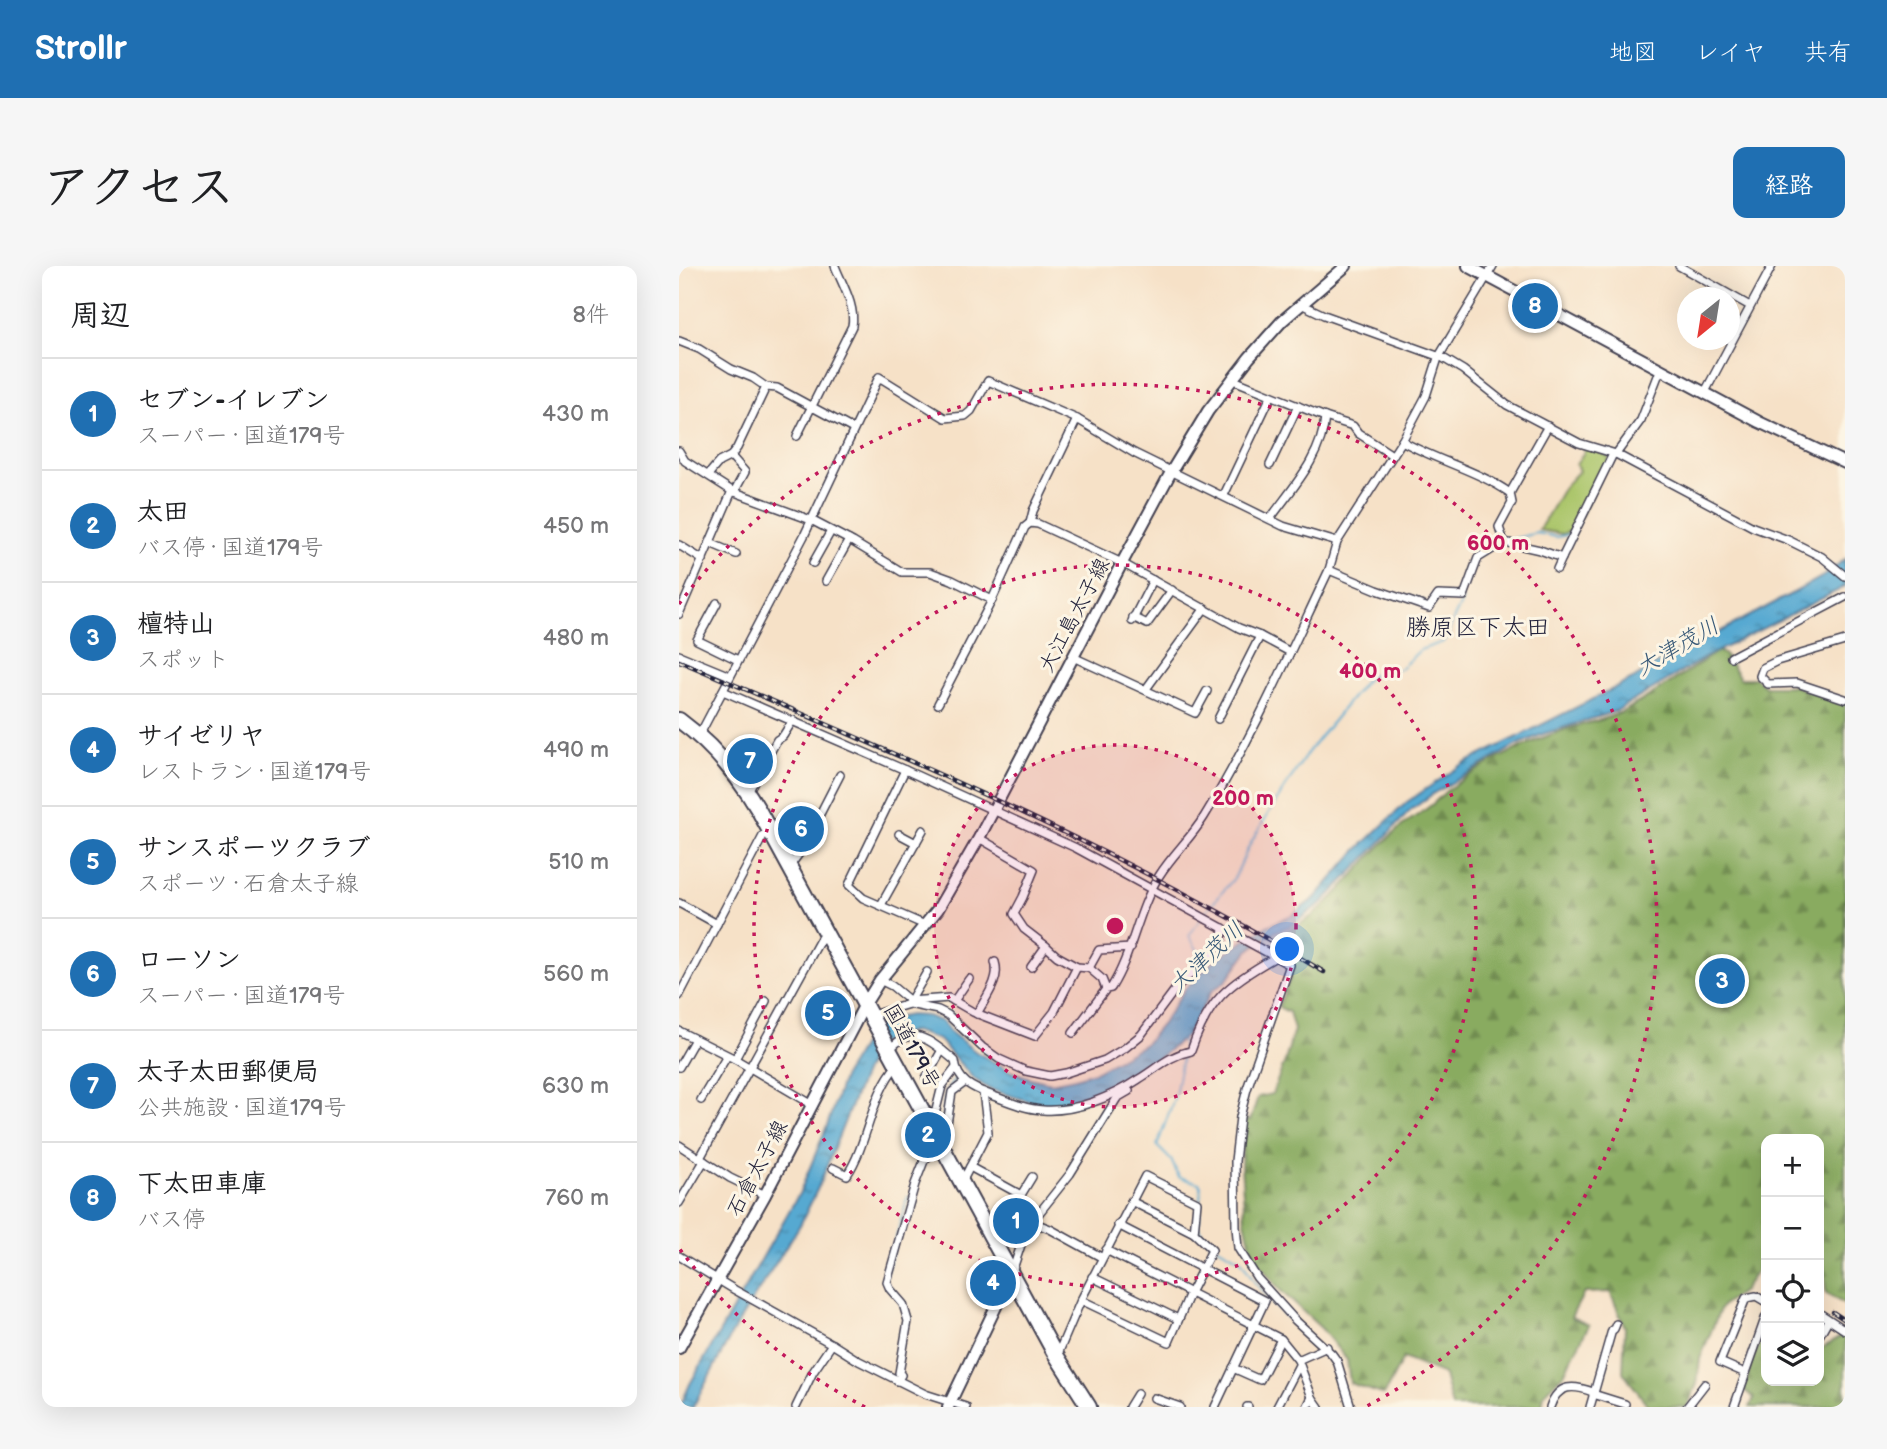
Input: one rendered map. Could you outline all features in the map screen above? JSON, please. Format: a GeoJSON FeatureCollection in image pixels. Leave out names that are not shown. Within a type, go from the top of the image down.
{"type":"FeatureCollection","features":[{"type":"Feature","properties":{"kind":"highway","name":"国道179号"},"geometry":{"type":"LineString","coordinates":[[679,720],[725,762],[748,792],[1057,1357],[1089,1407]]}},
{"type":"Feature","properties":{"kind":"main road","name":"大江島太子線"},"geometry":{"type":"LineString","coordinates":[[870,1013],[880,980],[938,909],[979,838],[1122,563],[1202,421],[1248,358],[1301,304],[1346,266]]}},
{"type":"Feature","properties":{"kind":"main road"},"geometry":{"type":"LineString","coordinates":[[1468,266],[1490,271],[1759,422],[1845,463]]}},
{"type":"Feature","properties":{"kind":"main road","name":"石倉太子線"},"geometry":{"type":"LineString","coordinates":[[679,1348],[813,1105],[870,1013]]}},
{"type":"Feature","properties":{"kind":"main road"},"geometry":{"type":"LineString","coordinates":[[949,1404],[1011,1273]]}},
{"type":"Feature","properties":{"kind":"street"},"geometry":{"type":"LineString","coordinates":[[797,436],[849,335],[854,317],[835,266]]}},
{"type":"Feature","properties":{"kind":"street"},"geometry":{"type":"LineString","coordinates":[[1679,266],[1750,306]]}},
{"type":"Feature","properties":{"kind":"street"},"geometry":{"type":"LineString","coordinates":[[1705,392],[1772,266]]}},
{"type":"Feature","properties":{"kind":"street"},"geometry":{"type":"LineString","coordinates":[[1073,1032],[1117,979],[1152,889],[1159,876],[1191,837],[1221,788],[1329,570],[1337,542],[1402,441],[1426,396],[1438,358],[1490,271]]}},
{"type":"Feature","properties":{"kind":"street"},"geometry":{"type":"LineString","coordinates":[[1301,304],[1324,315],[1443,358],[1464,370],[1507,405],[1579,443],[1615,454],[1753,527],[1811,551],[1845,576]]}},
{"type":"Feature","properties":{"kind":"street"},"geometry":{"type":"LineString","coordinates":[[679,341],[699,349],[766,387],[777,388],[811,409],[853,429]]}},
{"type":"Feature","properties":{"kind":"street"},"geometry":{"type":"LineString","coordinates":[[1557,569],[1615,454],[1641,420],[1661,368]]}},
{"type":"Feature","properties":{"kind":"street"},"geometry":{"type":"LineString","coordinates":[[699,736],[763,617],[879,377],[945,418],[965,416],[971,411],[988,381],[1077,419],[1134,453],[1283,526],[1337,542]]}},
{"type":"Feature","properties":{"kind":"street"},"geometry":{"type":"LineString","coordinates":[[1231,380],[1325,418],[1353,426],[1357,433],[1392,455]]}},
{"type":"Feature","properties":{"kind":"street"},"geometry":{"type":"LineString","coordinates":[[708,475],[719,462],[731,456],[737,449],[766,387]]}},
{"type":"Feature","properties":{"kind":"street"},"geometry":{"type":"LineString","coordinates":[[1224,495],[1271,396]]}},
{"type":"Feature","properties":{"kind":"street"},"geometry":{"type":"LineString","coordinates":[[1270,465],[1298,406]]}},
{"type":"Feature","properties":{"kind":"street"},"geometry":{"type":"LineString","coordinates":[[1270,519],[1316,454],[1324,432],[1325,418]]}},
{"type":"Feature","properties":{"kind":"street"},"geometry":{"type":"LineString","coordinates":[[938,704],[992,600],[1025,527],[1030,523],[1033,511],[1077,419]]}},
{"type":"Feature","properties":{"kind":"street"},"geometry":{"type":"LineString","coordinates":[[1503,540],[1499,523],[1512,503],[1510,493],[1548,426]]}},
{"type":"Feature","properties":{"kind":"street"},"geometry":{"type":"LineString","coordinates":[[1402,441],[1426,454],[1489,478],[1510,493]]}},
{"type":"Feature","properties":{"kind":"street"},"geometry":{"type":"LineString","coordinates":[[679,451],[685,461],[733,491],[811,520],[902,572],[930,572],[992,600]]}},
{"type":"Feature","properties":{"kind":"street"},"geometry":{"type":"LineString","coordinates":[[679,614],[733,491],[745,472],[731,456]]}},
{"type":"Feature","properties":{"kind":"street"},"geometry":{"type":"LineString","coordinates":[[1030,523],[1038,523],[1122,563],[1239,628],[1261,636],[1290,652]]}},
{"type":"Feature","properties":{"kind":"street"},"geometry":{"type":"LineString","coordinates":[[813,563],[831,531]]}},
{"type":"Feature","properties":{"kind":"street"},"geometry":{"type":"LineString","coordinates":[[826,581],[849,540]]}},
{"type":"Feature","properties":{"kind":"street"},"geometry":{"type":"LineString","coordinates":[[1503,540],[1562,558]]}},
{"type":"Feature","properties":{"kind":"street"},"geometry":{"type":"LineString","coordinates":[[1329,570],[1429,608],[1438,595],[1462,596],[1478,558],[1503,540]]}},
{"type":"Feature","properties":{"kind":"street"},"geometry":{"type":"LineString","coordinates":[[710,543],[737,554]]}},
{"type":"Feature","properties":{"kind":"street"},"geometry":{"type":"LineString","coordinates":[[679,545],[703,560]]}},
{"type":"Feature","properties":{"kind":"street"},"geometry":{"type":"LineString","coordinates":[[1153,580],[1132,619],[1147,624],[1172,590]]}},
{"type":"Feature","properties":{"kind":"street"},"geometry":{"type":"LineString","coordinates":[[1731,657],[1845,597]]}},
{"type":"Feature","properties":{"kind":"street"},"geometry":{"type":"LineString","coordinates":[[717,603],[697,640],[738,660]]}},
{"type":"Feature","properties":{"kind":"street"},"geometry":{"type":"LineString","coordinates":[[1146,689],[1205,608]]}},
{"type":"Feature","properties":{"kind":"street"},"geometry":{"type":"LineString","coordinates":[[1218,719],[1261,636]]}},
{"type":"Feature","properties":{"kind":"street"},"geometry":{"type":"LineString","coordinates":[[1845,641],[1777,661],[1763,668],[1760,676],[1768,684],[1797,684],[1845,699]]}},
{"type":"Feature","properties":{"kind":"street"},"geometry":{"type":"LineString","coordinates":[[679,655],[730,676]]}},
{"type":"Feature","properties":{"kind":"street"},"geometry":{"type":"LineString","coordinates":[[1073,657],[1195,712],[1207,691]]}},
{"type":"Feature","properties":{"kind":"street"},"geometry":{"type":"LineString","coordinates":[[723,691],[905,769],[1076,848],[1290,965],[1247,1089],[1237,1138],[1234,1200],[1238,1248],[1268,1298],[1337,1362],[1351,1407]]}},
{"type":"Feature","properties":{"kind":"street"},"geometry":{"type":"LineString","coordinates":[[748,792],[777,740],[783,736],[793,720]]}},
{"type":"Feature","properties":{"kind":"street"},"geometry":{"type":"LineString","coordinates":[[905,769],[849,886],[863,898],[925,925]]}},
{"type":"Feature","properties":{"kind":"street"},"geometry":{"type":"LineString","coordinates":[[790,866],[801,851],[840,775]]}},
{"type":"Feature","properties":{"kind":"street"},"geometry":{"type":"LineString","coordinates":[[679,996],[763,836],[770,830]]}},
{"type":"Feature","properties":{"kind":"street"},"geometry":{"type":"LineString","coordinates":[[881,905],[923,830]]}},
{"type":"Feature","properties":{"kind":"street"},"geometry":{"type":"LineString","coordinates":[[899,834],[916,843]]}},
{"type":"Feature","properties":{"kind":"street"},"geometry":{"type":"LineString","coordinates":[[979,838],[1034,870],[1014,914],[1024,929],[1057,956],[1077,967],[1089,968],[1102,979],[1106,989]]}},
{"type":"Feature","properties":{"kind":"street"},"geometry":{"type":"LineString","coordinates":[[679,903],[717,924]]}},
{"type":"Feature","properties":{"kind":"street"},"geometry":{"type":"LineString","coordinates":[[880,980],[892,986],[909,1002],[948,1015],[982,1047],[1025,1071],[1050,1076],[1105,1060],[1125,1048],[1141,1034],[1174,990],[1221,946],[1223,928]]}},
{"type":"Feature","properties":{"kind":"street"},"geometry":{"type":"LineString","coordinates":[[679,1203],[821,937],[826,933]]}},
{"type":"Feature","properties":{"kind":"street"},"geometry":{"type":"LineString","coordinates":[[1031,967],[1046,946]]}},
{"type":"Feature","properties":{"kind":"street"},"geometry":{"type":"LineString","coordinates":[[1089,968],[1099,950],[1131,948]]}},
{"type":"Feature","properties":{"kind":"street"},"geometry":{"type":"LineString","coordinates":[[889,1047],[911,1036],[927,1040],[955,1061],[955,1069],[964,1083],[1027,1108],[1063,1110],[1126,1088],[1166,1059],[1191,1051],[1203,1017],[1213,1003],[1235,982],[1274,958]]}},
{"type":"Feature","properties":{"kind":"street"},"geometry":{"type":"LineString","coordinates":[[977,1014],[995,981],[995,962]]}},
{"type":"Feature","properties":{"kind":"street"},"geometry":{"type":"LineString","coordinates":[[870,1013],[909,1002],[941,997],[1035,1036],[1054,1012],[1077,967]]}},
{"type":"Feature","properties":{"kind":"street"},"geometry":{"type":"LineString","coordinates":[[909,1002],[927,972]]}},
{"type":"Feature","properties":{"kind":"street"},"geometry":{"type":"LineString","coordinates":[[954,1001],[969,979]]}},
{"type":"Feature","properties":{"kind":"street"},"geometry":{"type":"LineString","coordinates":[[701,1100],[766,1001]]}},
{"type":"Feature","properties":{"kind":"street"},"geometry":{"type":"LineString","coordinates":[[679,1031],[813,1105]]}},
{"type":"Feature","properties":{"kind":"street"},"geometry":{"type":"LineString","coordinates":[[679,1067],[695,1039]]}},
{"type":"Feature","properties":{"kind":"street"},"geometry":{"type":"LineString","coordinates":[[926,1079],[942,1050]]}},
{"type":"Feature","properties":{"kind":"street"},"geometry":{"type":"LineString","coordinates":[[1011,1273],[1024,1236],[1034,1219],[1070,1174],[1117,1098],[1161,1069],[1174,1056]]}},
{"type":"Feature","properties":{"kind":"street"},"geometry":{"type":"LineString","coordinates":[[833,1168],[847,1175],[858,1159],[881,1091],[898,1063]]}},
{"type":"Feature","properties":{"kind":"street"},"geometry":{"type":"LineString","coordinates":[[932,1128],[941,1086],[955,1069]]}},
{"type":"Feature","properties":{"kind":"street"},"geometry":{"type":"LineString","coordinates":[[899,1378],[908,1312],[887,1282],[915,1184],[924,1161],[940,1143],[946,1130],[952,1092],[964,1083]]}},
{"type":"Feature","properties":{"kind":"street"},"geometry":{"type":"LineString","coordinates":[[962,1182],[988,1132],[983,1092]]}},
{"type":"Feature","properties":{"kind":"street"},"geometry":{"type":"LineString","coordinates":[[679,1145],[730,1178],[765,1195]]}},
{"type":"Feature","properties":{"kind":"street"},"geometry":{"type":"LineString","coordinates":[[970,1167],[1021,1195]]}},
{"type":"Feature","properties":{"kind":"street"},"geometry":{"type":"LineString","coordinates":[[1057,1357],[1092,1277],[1145,1176],[1197,1202],[1194,1233]]}},
{"type":"Feature","properties":{"kind":"street"},"geometry":{"type":"LineString","coordinates":[[1032,1177],[1016,1203],[1018,1207],[1050,1229],[1281,1339],[1299,1363],[1312,1397],[1319,1407]]}},
{"type":"Feature","properties":{"kind":"street"},"geometry":{"type":"LineString","coordinates":[[1081,1300],[1169,1342],[1189,1293],[1212,1250],[1194,1233],[1131,1201]]}},
{"type":"Feature","properties":{"kind":"street"},"geometry":{"type":"LineString","coordinates":[[1118,1225],[1268,1298]]}},
{"type":"Feature","properties":{"kind":"street"},"geometry":{"type":"LineString","coordinates":[[679,1256],[859,1361],[899,1378],[925,1394],[949,1404],[966,1407]]}},
{"type":"Feature","properties":{"kind":"street"},"geometry":{"type":"LineString","coordinates":[[1092,1277],[1178,1320]]}},
{"type":"Feature","properties":{"kind":"street"},"geometry":{"type":"LineString","coordinates":[[1745,1373],[1720,1362],[1746,1298],[1756,1296],[1761,1299]]}},
{"type":"Feature","properties":{"kind":"street"},"geometry":{"type":"LineString","coordinates":[[1215,1407],[1268,1298]]}},
{"type":"Feature","properties":{"kind":"street"},"geometry":{"type":"LineString","coordinates":[[1824,1317],[1845,1330]]}},
{"type":"Feature","properties":{"kind":"street"},"geometry":{"type":"LineString","coordinates":[[1824,1327],[1828,1320]]}},
{"type":"Feature","properties":{"kind":"street"},"geometry":{"type":"LineString","coordinates":[[1734,1407],[1763,1323]]}},
{"type":"Feature","properties":{"kind":"street"},"geometry":{"type":"LineString","coordinates":[[1590,1407],[1616,1324]]}},
{"type":"Feature","properties":{"kind":"street"},"geometry":{"type":"LineString","coordinates":[[1233,1368],[1260,1380],[1281,1339]]}},
{"type":"Feature","properties":{"kind":"street"},"geometry":{"type":"LineString","coordinates":[[796,1407],[813,1372],[832,1344]]}},
{"type":"Feature","properties":{"kind":"street"},"geometry":{"type":"LineString","coordinates":[[1277,1407],[1299,1363],[1323,1349]]}},
{"type":"Feature","properties":{"kind":"street"},"geometry":{"type":"LineString","coordinates":[[1687,1407],[1705,1384]]}},
{"type":"Feature","properties":{"kind":"street"},"geometry":{"type":"LineString","coordinates":[[1550,1407],[1553,1399],[1567,1387],[1576,1386],[1625,1404]]}},
{"type":"Feature","properties":{"kind":"street"},"geometry":{"type":"LineString","coordinates":[[1129,1407],[1137,1394]]}},
{"type":"Feature","properties":{"kind":"street"},"geometry":{"type":"LineString","coordinates":[[1307,1407],[1312,1397]]}},
{"type":"Feature","properties":{"kind":"street"},"geometry":{"type":"LineString","coordinates":[[1154,1398],[1165,1405],[1180,1407]]}},
{"type":"Feature","properties":{"kind":"green space"},"geometry":{"type":"Polygon","coordinates":[[[1587,447],[1610,457],[1574,530],[1562,534],[1539,530],[1564,487],[1579,471],[1576,465],[1587,447]]]}},
{"type":"Feature","properties":{"kind":"green space"},"geometry":{"type":"Polygon","coordinates":[[[1718,651],[1724,654],[1740,678],[1755,678],[1765,686],[1794,686],[1845,703],[1845,1305],[1826,1293],[1824,1134],[1761,1134],[1761,1255],[1757,1270],[1743,1291],[1721,1307],[1700,1359],[1697,1384],[1687,1407],[1649,1407],[1623,1372],[1625,1327],[1610,1292],[1584,1293],[1571,1317],[1589,1325],[1564,1374],[1544,1394],[1542,1407],[1452,1407],[1444,1375],[1403,1358],[1384,1395],[1350,1383],[1347,1360],[1322,1329],[1280,1290],[1253,1256],[1245,1221],[1241,1165],[1245,1119],[1250,1121],[1258,1097],[1272,1094],[1294,1030],[1289,1012],[1278,1007],[1291,977],[1289,972],[1297,949],[1277,935],[1312,916],[1396,831],[1463,779],[1530,743],[1624,711],[1718,651]]]}},
{"type":"Feature","properties":{"kind":"green space"},"geometry":{"type":"Polygon","coordinates":[[[1845,1334],[1845,1403],[1825,1407],[1750,1407],[1754,1398],[1744,1390],[1753,1357],[1761,1341],[1761,1386],[1824,1386],[1824,1347],[1845,1334]]]}},
{"type":"Feature","properties":{"kind":"water"},"geometry":{"type":"Polygon","coordinates":[[[1845,559],[1845,586],[1841,589],[1706,657],[1616,711],[1517,745],[1434,793],[1411,810],[1323,902],[1248,951],[1226,981],[1212,991],[1186,1036],[1143,1071],[1113,1089],[1073,1103],[1042,1105],[989,1089],[973,1078],[939,1040],[914,1031],[896,1035],[878,1045],[800,1225],[736,1326],[693,1407],[680,1407],[690,1384],[800,1192],[844,1075],[873,1028],[894,1018],[927,1016],[943,1022],[949,1031],[976,1052],[1010,1071],[1030,1078],[1051,1083],[1097,1071],[1145,1044],[1185,989],[1212,962],[1267,926],[1292,915],[1315,898],[1357,850],[1407,802],[1463,764],[1633,679],[1674,653],[1708,638],[1825,575],[1845,559]]]}},
{"type":"Feature","properties":{"kind":"waterway"},"geometry":{"type":"LineString","coordinates":[[1509,540],[1537,533],[1557,537],[1572,534]]}},
{"type":"Feature","properties":{"kind":"waterway"},"geometry":{"type":"LineString","coordinates":[[1478,555],[1497,543]]}},
{"type":"Feature","properties":{"kind":"waterway"},"geometry":{"type":"LineString","coordinates":[[1467,580],[1474,559]]}},
{"type":"Feature","properties":{"kind":"waterway"},"geometry":{"type":"LineString","coordinates":[[1203,915],[1235,877],[1249,846],[1308,752],[1366,680],[1374,674],[1400,669],[1420,650],[1443,642],[1449,635],[1449,629],[1463,599]]}},
{"type":"Feature","properties":{"kind":"waterway","name":"大津茂川"},"geometry":{"type":"LineString","coordinates":[[1200,920],[1189,936],[1203,959]]}},
{"type":"Feature","properties":{"kind":"waterway"},"geometry":{"type":"LineString","coordinates":[[1182,1040],[1183,1051]]}},
{"type":"Feature","properties":{"kind":"waterway"},"geometry":{"type":"LineString","coordinates":[[1182,1057],[1175,1096],[1157,1146],[1171,1160],[1179,1177],[1199,1183],[1199,1224],[1202,1236]]}},
{"type":"Feature","properties":{"kind":"waterway"},"geometry":{"type":"LineString","coordinates":[[939,1129],[945,1097],[957,1077]]}},
{"type":"Feature","properties":{"kind":"waterway"},"geometry":{"type":"LineString","coordinates":[[925,1155],[932,1142]]}},
{"type":"Feature","properties":{"kind":"waterway"},"geometry":{"type":"LineString","coordinates":[[886,1274],[908,1196]]}},
{"type":"Feature","properties":{"kind":"waterway"},"geometry":{"type":"LineString","coordinates":[[1209,1242],[1241,1260],[1275,1306],[1310,1338]]}},
{"type":"Feature","properties":{"kind":"railway"},"geometry":{"type":"LineString","coordinates":[[679,661],[925,768],[1088,844],[1246,927],[1324,972]]}},
{"type":"Feature","properties":{"kind":"railway"},"geometry":{"type":"LineString","coordinates":[[1833,1312],[1845,1320]]}},
{"type":"Feature","properties":{"kind":"place","name":"下太田車庫"},"geometry":{"type":"Point","coordinates":[1535,306]}},
{"type":"Feature","properties":{"kind":"place","name":"太子太田郵便局"},"geometry":{"type":"Point","coordinates":[750,761]}},
{"type":"Feature","properties":{"kind":"place","name":"ローソン"},"geometry":{"type":"Point","coordinates":[801,829]}},
{"type":"Feature","properties":{"kind":"place","name":"檀特山"},"geometry":{"type":"Point","coordinates":[1722,981]}},
{"type":"Feature","properties":{"kind":"place","name":"サンスポーツクラブ"},"geometry":{"type":"Point","coordinates":[828,1013]}},
{"type":"Feature","properties":{"kind":"place","name":"太田"},"geometry":{"type":"Point","coordinates":[928,1135]}},
{"type":"Feature","properties":{"kind":"place","name":"セブン-イレブン"},"geometry":{"type":"Point","coordinates":[1016,1221]}},
{"type":"Feature","properties":{"kind":"place","name":"サイゼリヤ"},"geometry":{"type":"Point","coordinates":[993,1283]}},
{"type":"Feature","properties":{"kind":"district","name":"勝原区下太田"},"geometry":{"type":"Point","coordinates":[1478,627]}}]}
